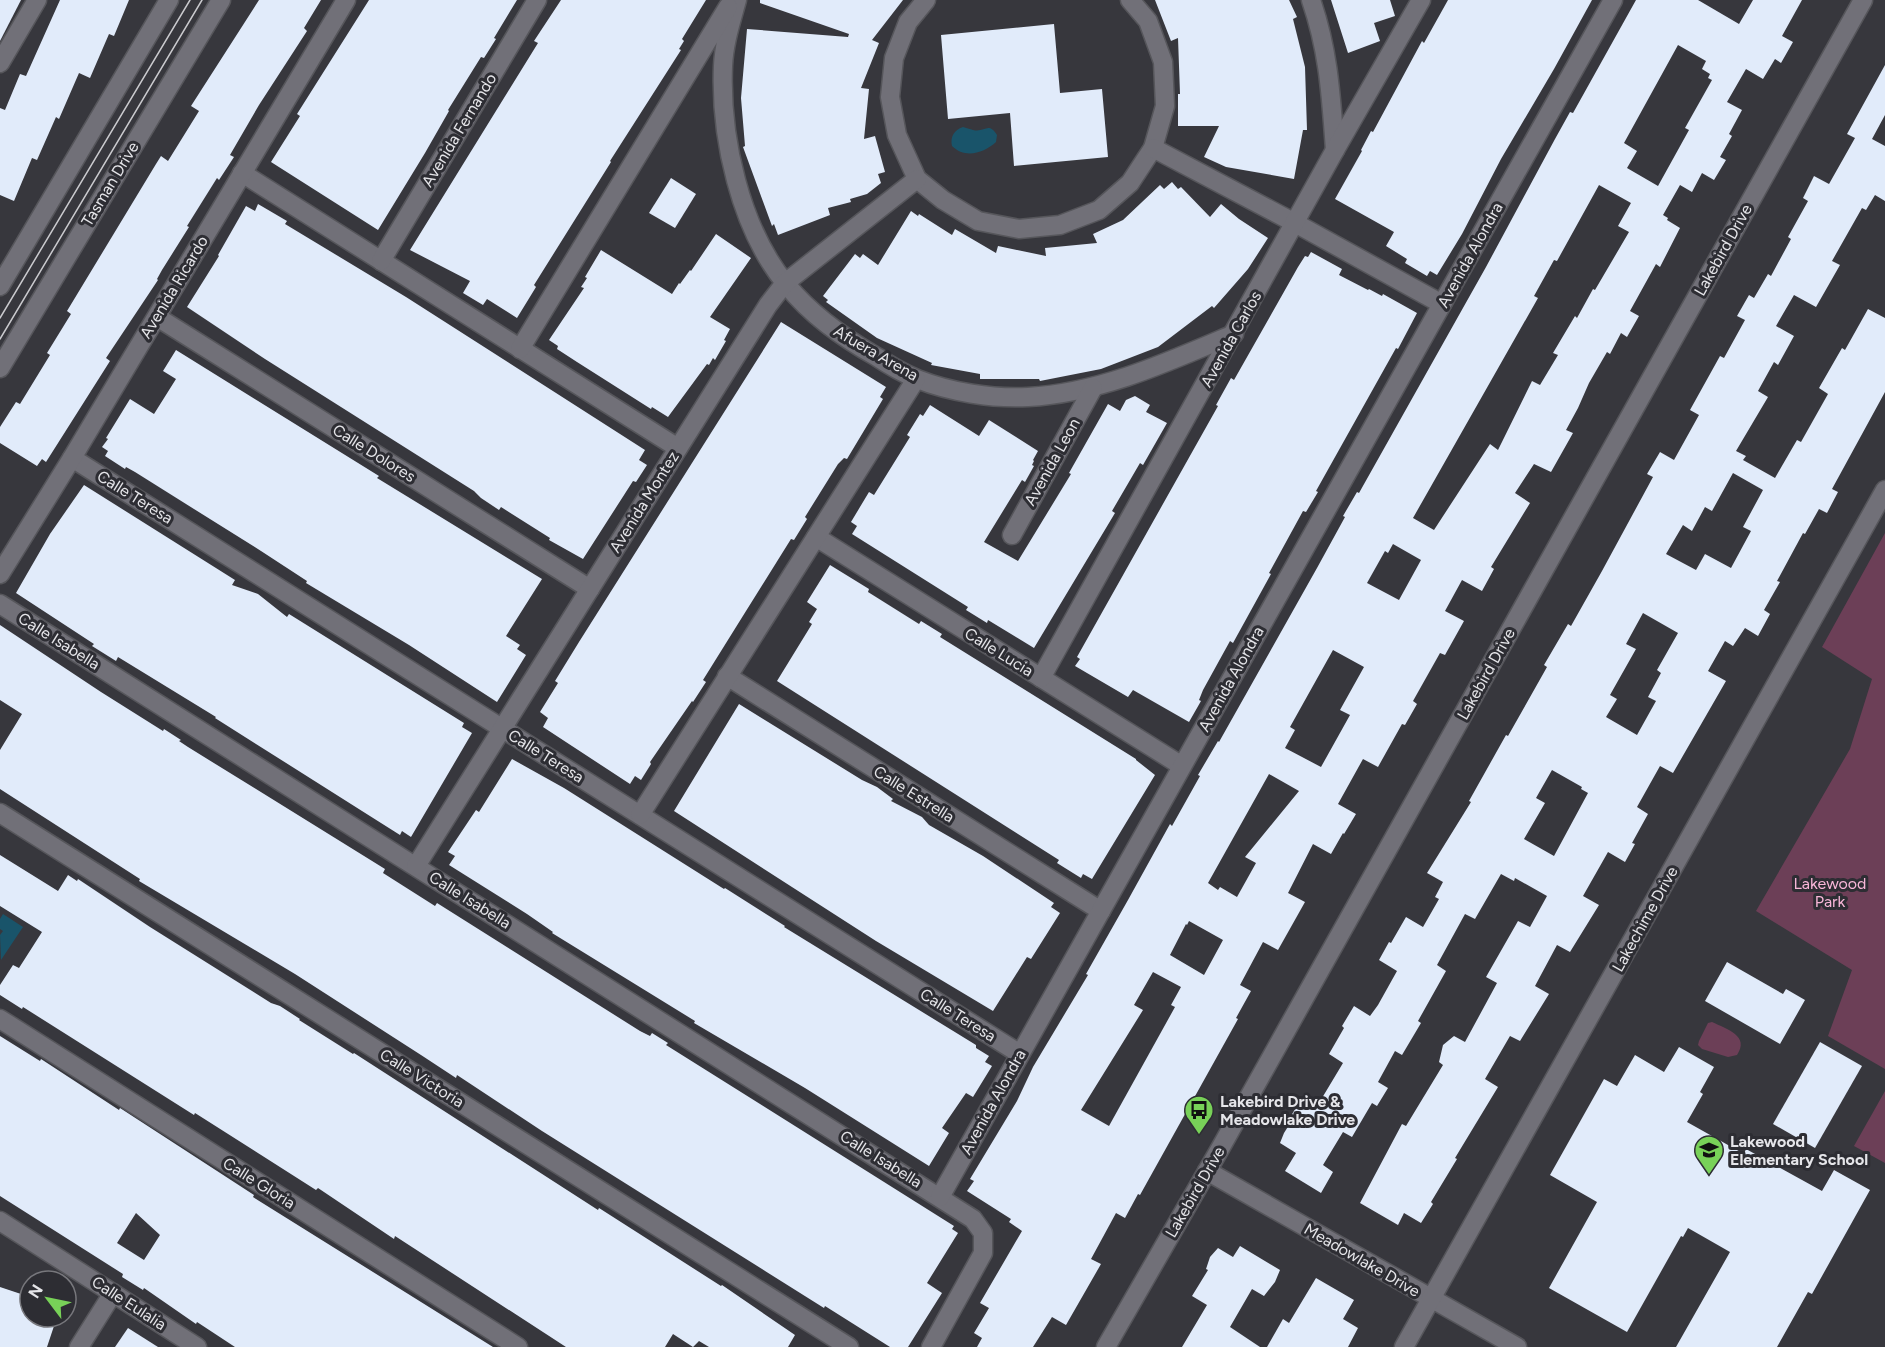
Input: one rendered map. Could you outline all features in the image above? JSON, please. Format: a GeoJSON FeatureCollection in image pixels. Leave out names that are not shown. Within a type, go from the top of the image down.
{"type":"FeatureCollection","features":[{"type":"Feature","properties":{"kind":"street"},"geometry":{"type":"LineString","coordinates":[[0,63],[38,0]]}},
{"type":"Feature","properties":{"kind":"street"},"geometry":{"type":"LineString","coordinates":[[0,286],[170,0]]}},
{"type":"Feature","properties":{"kind":"street","name":"Tasman Drive"},"geometry":{"type":"LineString","coordinates":[[0,368],[220,0]]}},
{"type":"Feature","properties":{"kind":"street","name":"Avenida Ricardo"},"geometry":{"type":"LineString","coordinates":[[0,573],[72,458],[346,0]]}},
{"type":"Feature","properties":{"kind":"street","name":"Avenida Fernando"},"geometry":{"type":"LineString","coordinates":[[381,261],[537,0]]}},
{"type":"Feature","properties":{"kind":"street"},"geometry":{"type":"LineString","coordinates":[[520,349],[733,0]]}},
{"type":"Feature","properties":{"kind":"street","name":"Afuera Arena"},"geometry":{"type":"LineString","coordinates":[[737,0],[727,37],[723,66],[724,103],[733,167],[759,244],[784,283],[810,311],[845,339],[916,379],[945,388],[986,395],[1027,397],[1093,388],[1176,359],[1234,334]]}},
{"type":"Feature","properties":{"kind":"street"},"geometry":{"type":"LineString","coordinates":[[926,0],[908,22],[894,58],[890,97],[897,135],[917,179],[943,200],[978,221],[1019,229],[1060,225],[1099,210],[1130,183],[1154,148],[1165,106],[1163,62],[1148,21],[1130,0]]}},
{"type":"Feature","properties":{"kind":"street"},"geometry":{"type":"LineString","coordinates":[[1311,0],[1330,72],[1335,150]]}},
{"type":"Feature","properties":{"kind":"street","name":"Avenida Carlos"},"geometry":{"type":"LineString","coordinates":[[1041,678],[1421,0]]}},
{"type":"Feature","properties":{"kind":"street","name":"Avenida Alondra"},"geometry":{"type":"LineString","coordinates":[[940,1197],[1613,0]]}},
{"type":"Feature","properties":{"kind":"street","name":"Lakebird Drive"},"geometry":{"type":"LineString","coordinates":[[1106,1347],[1207,1172],[1863,0]]}},
{"type":"Feature","properties":{"kind":"street"},"geometry":{"type":"LineString","coordinates":[[1154,148],[1442,304]]}},
{"type":"Feature","properties":{"kind":"street"},"geometry":{"type":"LineString","coordinates":[[242,174],[678,448]]}},
{"type":"Feature","properties":{"kind":"street","name":"Avenida Montez"},"geometry":{"type":"LineString","coordinates":[[416,866],[784,283],[917,179]]}},
{"type":"Feature","properties":{"kind":"street","name":"Calle Dolores"},"geometry":{"type":"LineString","coordinates":[[157,316],[590,589]]}},
{"type":"Feature","properties":{"kind":"street"},"geometry":{"type":"LineString","coordinates":[[640,815],[916,379]]}},
{"type":"Feature","properties":{"kind":"street","name":"Avenida Leon"},"geometry":{"type":"LineString","coordinates":[[1012,535],[1093,388]]}},
{"type":"Feature","properties":{"kind":"street","name":"Calle Teresa"},"geometry":{"type":"LineString","coordinates":[[72,458],[1020,1054]]}},
{"type":"Feature","properties":{"kind":"street","name":"Lakechime Drive"},"geometry":{"type":"LineString","coordinates":[[1404,1347],[1885,490]]}},
{"type":"Feature","properties":{"kind":"street","name":"Calle Lucia"},"geometry":{"type":"LineString","coordinates":[[816,537],[1182,766]]}},
{"type":"Feature","properties":{"kind":"street","name":"Calle Isabella"},"geometry":{"type":"LineString","coordinates":[[0,604],[940,1197]]}},
{"type":"Feature","properties":{"kind":"street","name":"Calle Estrella"},"geometry":{"type":"LineString","coordinates":[[727,676],[1101,911]]}},
{"type":"Feature","properties":{"kind":"street","name":"Calle Victoria"},"geometry":{"type":"LineString","coordinates":[[0,813],[844,1346]]}},
{"type":"Feature","properties":{"kind":"street","name":"Calle Gloria"},"geometry":{"type":"LineString","coordinates":[[0,1019],[518,1347]]}},
{"type":"Feature","properties":{"kind":"street","name":"Meadowlake Drive"},"geometry":{"type":"LineString","coordinates":[[1207,1172],[1517,1347]]}},
{"type":"Feature","properties":{"kind":"street"},"geometry":{"type":"LineString","coordinates":[[931,1347],[983,1253],[983,1233],[973,1219],[940,1197]]}},
{"type":"Feature","properties":{"kind":"street","name":"Calle Eulalia"},"geometry":{"type":"LineString","coordinates":[[0,1221],[197,1347]]}},
{"type":"Feature","properties":{"kind":"street"},"geometry":{"type":"LineString","coordinates":[[79,1347],[113,1293]]}},
{"type":"Feature","properties":{"kind":"green space","name":"Lakewood Park"},"geometry":{"type":"Polygon","coordinates":[[[1885,533],[1885,1069],[1828,1036],[1852,970],[1756,911],[1850,749],[1872,679],[1822,647],[1885,533]]]}},
{"type":"Feature","properties":{"kind":"green space"},"geometry":{"type":"Polygon","coordinates":[[[1712,1022],[1739,1038],[1741,1043],[1737,1055],[1728,1057],[1702,1049],[1698,1045],[1708,1023],[1712,1022]]]}},
{"type":"Feature","properties":{"kind":"green space"},"geometry":{"type":"Polygon","coordinates":[[[1885,1091],[1885,1163],[1854,1146],[1885,1091]]]}},
{"type":"Feature","properties":{"kind":"water"},"geometry":{"type":"Polygon","coordinates":[[[963,127],[977,131],[989,128],[997,135],[996,142],[980,152],[968,153],[957,150],[952,146],[952,137],[957,130],[963,127]]]}},
{"type":"Feature","properties":{"kind":"water"},"geometry":{"type":"Polygon","coordinates":[[[3,914],[23,927],[1,960],[0,935],[3,931],[0,929],[0,919],[3,914]]]}},
{"type":"Feature","properties":{"kind":"building"},"geometry":{"type":"Polygon","coordinates":[[[0,0],[21,0],[0,41],[0,0]]]}},
{"type":"Feature","properties":{"kind":"building"},"geometry":{"type":"Polygon","coordinates":[[[60,0],[129,0],[114,36],[109,34],[90,78],[79,73],[59,119],[56,117],[37,160],[32,158],[14,201],[0,195],[0,108],[5,110],[20,74],[26,76],[60,0]]]}},
{"type":"Feature","properties":{"kind":"building"},"geometry":{"type":"Polygon","coordinates":[[[259,0],[321,0],[304,28],[307,31],[230,155],[234,157],[219,180],[217,178],[187,226],[189,227],[158,280],[106,358],[110,361],[46,462],[42,459],[37,466],[0,443],[0,427],[16,402],[20,404],[50,355],[47,353],[71,314],[67,311],[161,156],[168,161],[199,111],[191,106],[259,0]]]}},
{"type":"Feature","properties":{"kind":"building"},"geometry":{"type":"Polygon","coordinates":[[[369,0],[517,0],[494,38],[496,39],[484,58],[481,57],[448,110],[378,230],[271,162],[300,116],[297,114],[369,0]]]}},
{"type":"Feature","properties":{"kind":"building"},"geometry":{"type":"Polygon","coordinates":[[[561,0],[706,0],[682,39],[684,41],[679,49],[681,50],[534,285],[536,287],[517,318],[487,299],[483,305],[463,293],[470,281],[410,250],[538,43],[534,41],[561,0]]]}},
{"type":"Feature","properties":{"kind":"building"},"geometry":{"type":"Polygon","coordinates":[[[760,0],[903,0],[872,40],[879,43],[861,88],[869,89],[864,139],[875,136],[885,172],[878,174],[881,183],[867,194],[850,199],[851,202],[828,208],[830,215],[778,235],[774,224],[772,226],[743,147],[745,146],[741,98],[747,29],[848,37],[849,34],[760,3],[760,0]]]}},
{"type":"Feature","properties":{"kind":"building"},"geometry":{"type":"Polygon","coordinates":[[[1155,0],[1289,0],[1297,17],[1293,19],[1305,67],[1307,130],[1303,130],[1294,179],[1226,167],[1204,157],[1219,126],[1178,126],[1178,94],[1180,94],[1178,38],[1171,41],[1155,0]]]}},
{"type":"Feature","properties":{"kind":"building"},"geometry":{"type":"Polygon","coordinates":[[[1331,0],[1390,0],[1395,16],[1374,23],[1380,41],[1348,53],[1331,0]]]}},
{"type":"Feature","properties":{"kind":"building"},"geometry":{"type":"Polygon","coordinates":[[[1448,0],[1592,0],[1501,159],[1462,234],[1437,275],[1430,271],[1427,276],[1405,263],[1407,259],[1386,246],[1394,232],[1335,199],[1422,41],[1424,43],[1448,0]]]}},
{"type":"Feature","properties":{"kind":"building"},"geometry":{"type":"Polygon","coordinates":[[[1636,0],[1698,0],[1739,24],[1753,0],[1802,0],[1782,36],[1793,42],[1781,63],[1775,59],[1763,79],[1746,69],[1727,102],[1742,110],[1729,134],[1732,136],[1720,157],[1726,160],[1714,180],[1702,173],[1692,192],[1680,185],[1663,215],[1680,228],[1660,267],[1656,264],[1630,311],[1639,316],[1627,337],[1621,333],[1610,354],[1607,352],[1589,383],[1566,430],[1573,433],[1551,472],[1534,464],[1515,493],[1530,503],[1491,567],[1494,569],[1482,591],[1462,580],[1445,611],[1464,621],[1445,655],[1440,653],[1413,701],[1417,704],[1405,725],[1402,724],[1378,767],[1363,759],[1338,804],[1356,814],[1331,854],[1313,844],[1288,893],[1305,902],[1278,950],[1263,942],[1240,985],[1251,991],[1236,1018],[1238,1019],[1140,1195],[1138,1194],[1125,1218],[1116,1213],[1091,1259],[1101,1264],[1066,1325],[1052,1317],[1033,1347],[977,1347],[982,1338],[974,1333],[989,1308],[980,1303],[1022,1231],[1009,1222],[1011,1219],[967,1191],[974,1181],[970,1179],[1088,975],[1086,974],[1170,824],[1172,826],[1200,776],[1198,775],[1219,742],[1345,517],[1343,516],[1357,492],[1359,493],[1486,267],[1570,112],[1573,113],[1636,0]],[[1678,45],[1624,143],[1637,151],[1627,168],[1658,186],[1689,130],[1685,128],[1712,80],[1708,78],[1710,74],[1702,69],[1706,61],[1678,45]],[[1599,185],[1557,261],[1554,260],[1534,296],[1538,298],[1413,518],[1434,530],[1490,444],[1498,450],[1532,381],[1540,385],[1558,355],[1553,353],[1575,316],[1577,318],[1593,289],[1595,290],[1629,232],[1618,226],[1631,203],[1599,185]],[[1393,544],[1388,553],[1385,551],[1367,583],[1399,600],[1421,560],[1393,544]],[[1333,650],[1290,727],[1295,730],[1285,748],[1321,767],[1350,715],[1340,710],[1364,667],[1333,650]],[[1269,774],[1208,883],[1218,890],[1220,887],[1237,897],[1256,863],[1245,857],[1299,791],[1269,774]],[[1189,921],[1170,955],[1204,975],[1223,940],[1189,921]],[[1153,972],[1134,1005],[1143,1010],[1081,1110],[1109,1126],[1175,1007],[1171,1005],[1181,987],[1153,972]]]}},
{"type":"Feature","properties":{"kind":"building"},"geometry":{"type":"Polygon","coordinates":[[[1054,24],[1060,93],[1102,89],[1108,157],[1014,166],[1010,113],[948,119],[941,35],[1054,24]]]}},
{"type":"Feature","properties":{"kind":"building"},"geometry":{"type":"Polygon","coordinates":[[[1885,65],[1885,115],[1872,139],[1885,146],[1885,201],[1875,195],[1866,210],[1862,208],[1832,261],[1840,265],[1816,307],[1794,295],[1776,326],[1794,336],[1778,365],[1774,362],[1758,391],[1768,397],[1736,451],[1746,456],[1743,460],[1775,478],[1797,440],[1801,442],[1828,394],[1819,388],[1842,348],[1845,350],[1868,309],[1885,318],[1885,392],[1832,489],[1838,492],[1827,513],[1819,509],[1805,534],[1803,533],[1764,610],[1770,614],[1758,636],[1745,628],[1733,646],[1725,641],[1708,671],[1726,681],[1673,773],[1660,766],[1637,807],[1648,814],[1632,843],[1635,844],[1625,862],[1608,852],[1583,896],[1599,905],[1570,952],[1557,945],[1535,986],[1549,994],[1520,1041],[1510,1036],[1485,1079],[1498,1087],[1455,1158],[1457,1159],[1421,1223],[1404,1213],[1398,1225],[1360,1203],[1402,1124],[1406,1126],[1443,1065],[1439,1062],[1443,1045],[1454,1036],[1465,1042],[1497,983],[1486,977],[1518,921],[1530,927],[1547,896],[1515,878],[1514,881],[1501,874],[1475,919],[1465,914],[1437,965],[1446,971],[1418,1021],[1421,1023],[1402,1055],[1395,1051],[1378,1082],[1388,1088],[1377,1106],[1372,1103],[1352,1137],[1343,1132],[1323,1165],[1333,1172],[1321,1193],[1285,1171],[1296,1153],[1280,1143],[1294,1117],[1291,1116],[1304,1094],[1319,1103],[1343,1063],[1329,1054],[1354,1006],[1370,1016],[1378,1005],[1397,971],[1379,960],[1406,917],[1423,927],[1439,899],[1435,897],[1443,882],[1427,873],[1471,802],[1469,801],[1506,735],[1508,736],[1547,667],[1544,665],[1568,624],[1571,626],[1602,571],[1653,477],[1647,474],[1660,452],[1674,460],[1699,415],[1690,410],[1720,356],[1724,358],[1745,320],[1737,316],[1749,295],[1754,298],[1768,274],[1771,276],[1791,239],[1788,237],[1808,201],[1803,198],[1814,176],[1829,184],[1855,138],[1847,134],[1885,65]],[[1733,473],[1712,511],[1705,507],[1692,531],[1683,525],[1666,554],[1696,570],[1705,554],[1731,568],[1751,531],[1743,527],[1763,490],[1733,473]],[[1643,613],[1626,644],[1636,649],[1610,695],[1617,699],[1606,717],[1637,735],[1656,701],[1648,697],[1661,673],[1657,670],[1678,633],[1643,613]],[[1552,770],[1536,798],[1545,803],[1524,839],[1554,856],[1588,793],[1581,789],[1582,787],[1552,770]]]}},
{"type":"Feature","properties":{"kind":"building"},"geometry":{"type":"Polygon","coordinates":[[[671,178],[696,194],[675,228],[649,213],[671,178]]]}},
{"type":"Feature","properties":{"kind":"building"},"geometry":{"type":"Polygon","coordinates":[[[1172,182],[1178,189],[1181,187],[1210,217],[1221,204],[1268,238],[1248,269],[1214,308],[1212,306],[1158,347],[1101,369],[1040,381],[1039,379],[980,379],[980,374],[931,365],[932,363],[877,338],[826,302],[828,300],[823,296],[855,254],[860,258],[863,254],[878,265],[911,211],[952,235],[955,229],[996,253],[998,246],[1046,256],[1045,248],[1097,243],[1093,234],[1123,220],[1160,185],[1164,189],[1172,182]]]}},
{"type":"Feature","properties":{"kind":"building"},"geometry":{"type":"Polygon","coordinates":[[[258,204],[287,221],[285,224],[406,297],[645,450],[639,460],[647,465],[636,482],[633,481],[583,559],[549,540],[550,538],[501,507],[499,510],[474,491],[187,307],[219,256],[246,206],[255,211],[258,204]]]}},
{"type":"Feature","properties":{"kind":"building"},"geometry":{"type":"Polygon","coordinates":[[[716,234],[751,258],[710,317],[730,329],[724,340],[726,341],[715,360],[713,358],[709,365],[707,364],[668,417],[652,407],[651,409],[577,362],[557,349],[558,346],[549,340],[584,288],[581,287],[587,278],[585,277],[601,250],[672,294],[716,234]]]}},
{"type":"Feature","properties":{"kind":"building"},"geometry":{"type":"Polygon","coordinates":[[[1311,252],[1342,269],[1339,275],[1368,290],[1382,296],[1383,294],[1417,313],[1316,491],[1318,492],[1306,512],[1303,511],[1233,643],[1230,641],[1203,690],[1199,700],[1201,701],[1189,722],[1133,690],[1128,697],[1075,666],[1080,659],[1077,657],[1218,406],[1216,405],[1231,378],[1234,380],[1298,267],[1305,256],[1308,257],[1311,252]]]}},
{"type":"Feature","properties":{"kind":"building"},"geometry":{"type":"Polygon","coordinates":[[[781,322],[886,387],[880,397],[883,399],[847,459],[844,458],[838,464],[805,517],[807,519],[794,540],[791,539],[703,680],[706,682],[693,702],[650,762],[641,780],[635,776],[630,784],[543,727],[548,718],[540,712],[558,683],[555,681],[579,642],[781,322]]]}},
{"type":"Feature","properties":{"kind":"building"},"geometry":{"type":"Polygon","coordinates":[[[176,350],[379,476],[377,478],[542,579],[506,636],[520,645],[517,649],[526,655],[497,702],[409,645],[306,583],[307,581],[261,551],[135,472],[126,467],[125,469],[105,456],[108,451],[102,447],[130,399],[154,414],[176,379],[163,371],[176,350]]]}},
{"type":"Feature","properties":{"kind":"building"},"geometry":{"type":"Polygon","coordinates":[[[1135,396],[1150,405],[1146,412],[1167,423],[1143,465],[1140,463],[1112,511],[1115,513],[1034,648],[988,620],[987,623],[966,610],[968,607],[852,534],[857,526],[851,522],[869,492],[874,495],[910,437],[907,435],[920,414],[923,416],[930,405],[979,436],[989,420],[1038,451],[1033,460],[1032,465],[1034,466],[1025,482],[1022,480],[984,542],[1018,561],[1071,474],[1069,473],[1108,404],[1120,411],[1126,400],[1135,396]]]}},
{"type":"Feature","properties":{"kind":"building"},"geometry":{"type":"Polygon","coordinates":[[[84,485],[235,580],[232,585],[258,594],[287,617],[289,614],[464,723],[462,727],[472,733],[411,837],[402,831],[400,835],[118,657],[116,661],[16,593],[50,534],[84,485]]]}},
{"type":"Feature","properties":{"kind":"building"},"geometry":{"type":"Polygon","coordinates":[[[830,565],[869,589],[868,592],[919,624],[921,621],[942,634],[940,637],[1136,759],[1155,775],[1092,879],[1083,874],[1081,878],[1057,863],[1059,860],[777,681],[812,624],[809,622],[817,609],[807,602],[830,565]]]}},
{"type":"Feature","properties":{"kind":"building"},"geometry":{"type":"Polygon","coordinates":[[[0,625],[101,692],[163,731],[164,729],[188,747],[385,869],[383,873],[435,906],[437,903],[640,1031],[650,1036],[652,1033],[668,1043],[666,1045],[954,1226],[952,1229],[958,1233],[927,1283],[942,1293],[908,1347],[890,1347],[825,1306],[824,1308],[457,1075],[456,1078],[295,974],[139,881],[140,879],[0,789],[0,750],[22,714],[0,700],[0,625]]]}},
{"type":"Feature","properties":{"kind":"building"},"geometry":{"type":"Polygon","coordinates":[[[739,704],[877,787],[893,799],[891,801],[922,817],[929,825],[983,856],[1054,903],[1051,907],[1060,913],[1031,959],[1027,957],[993,1011],[876,941],[674,811],[739,704]]]}},
{"type":"Feature","properties":{"kind":"building"},"geometry":{"type":"Polygon","coordinates":[[[512,759],[564,788],[725,888],[976,1045],[976,1048],[989,1056],[985,1062],[992,1066],[973,1097],[966,1093],[942,1128],[949,1133],[929,1166],[805,1088],[694,1023],[695,1021],[552,933],[527,914],[449,865],[455,856],[448,852],[476,810],[479,812],[512,759]]]}},
{"type":"Feature","properties":{"kind":"building"},"geometry":{"type":"Polygon","coordinates":[[[0,855],[58,891],[68,875],[77,881],[78,879],[150,927],[271,1003],[280,1006],[598,1210],[599,1208],[722,1285],[795,1335],[788,1347],[709,1347],[699,1341],[693,1347],[673,1334],[665,1347],[566,1347],[395,1236],[394,1239],[318,1188],[316,1190],[23,1007],[22,1009],[0,995],[0,985],[13,965],[19,968],[42,932],[0,906],[0,855]]]}},
{"type":"Feature","properties":{"kind":"building"},"geometry":{"type":"Polygon","coordinates":[[[1727,962],[1783,994],[1786,989],[1805,1000],[1780,1044],[1705,1001],[1727,962]]]}},
{"type":"Feature","properties":{"kind":"building"},"geometry":{"type":"Polygon","coordinates":[[[0,1036],[40,1061],[41,1059],[119,1110],[120,1108],[254,1195],[253,1197],[493,1347],[235,1347],[197,1322],[196,1324],[144,1288],[143,1290],[122,1277],[123,1274],[0,1196],[0,1036]],[[136,1213],[117,1243],[144,1260],[160,1235],[136,1213]]]}},
{"type":"Feature","properties":{"kind":"building"},"geometry":{"type":"Polygon","coordinates":[[[1820,1042],[1862,1066],[1815,1148],[1773,1124],[1820,1042]]]}},
{"type":"Feature","properties":{"kind":"building"},"geometry":{"type":"Polygon","coordinates":[[[1679,1047],[1714,1067],[1700,1092],[1703,1094],[1687,1122],[1744,1154],[1746,1149],[1822,1191],[1834,1170],[1870,1190],[1812,1294],[1808,1292],[1777,1347],[1676,1347],[1730,1252],[1688,1228],[1683,1237],[1681,1236],[1627,1332],[1549,1288],[1597,1202],[1550,1175],[1604,1079],[1617,1086],[1635,1055],[1664,1072],[1679,1047]]]}},
{"type":"Feature","properties":{"kind":"building"},"geometry":{"type":"Polygon","coordinates":[[[1240,1246],[1280,1270],[1275,1282],[1264,1296],[1252,1289],[1230,1327],[1260,1347],[1182,1347],[1207,1305],[1192,1296],[1208,1270],[1206,1269],[1210,1257],[1218,1248],[1233,1257],[1240,1246]]]}},
{"type":"Feature","properties":{"kind":"building"},"geometry":{"type":"Polygon","coordinates":[[[1316,1278],[1354,1300],[1343,1319],[1358,1328],[1348,1347],[1267,1347],[1283,1319],[1289,1323],[1316,1278]]]}},
{"type":"Feature","properties":{"kind":"building"},"geometry":{"type":"Polygon","coordinates":[[[0,1287],[18,1293],[18,1329],[53,1329],[47,1347],[0,1347],[0,1287]]]}},
{"type":"Feature","properties":{"kind":"building"},"geometry":{"type":"Polygon","coordinates":[[[128,1328],[158,1347],[115,1347],[128,1328]]]}},
{"type":"Feature","properties":{"kind":"tram line"},"geometry":{"type":"LineString","coordinates":[[0,318],[190,0]]}},
{"type":"Feature","properties":{"kind":"tram line"},"geometry":{"type":"LineString","coordinates":[[0,339],[202,0]]}},
{"type":"Feature","properties":{"kind":"place","name":"Lakebird Drive & Meadowlake Drive"},"geometry":{"type":"Point","coordinates":[1199,1136]}},
{"type":"Feature","properties":{"kind":"place","name":"Lakewood Elementary School"},"geometry":{"type":"Point","coordinates":[1709,1176]}}]}
